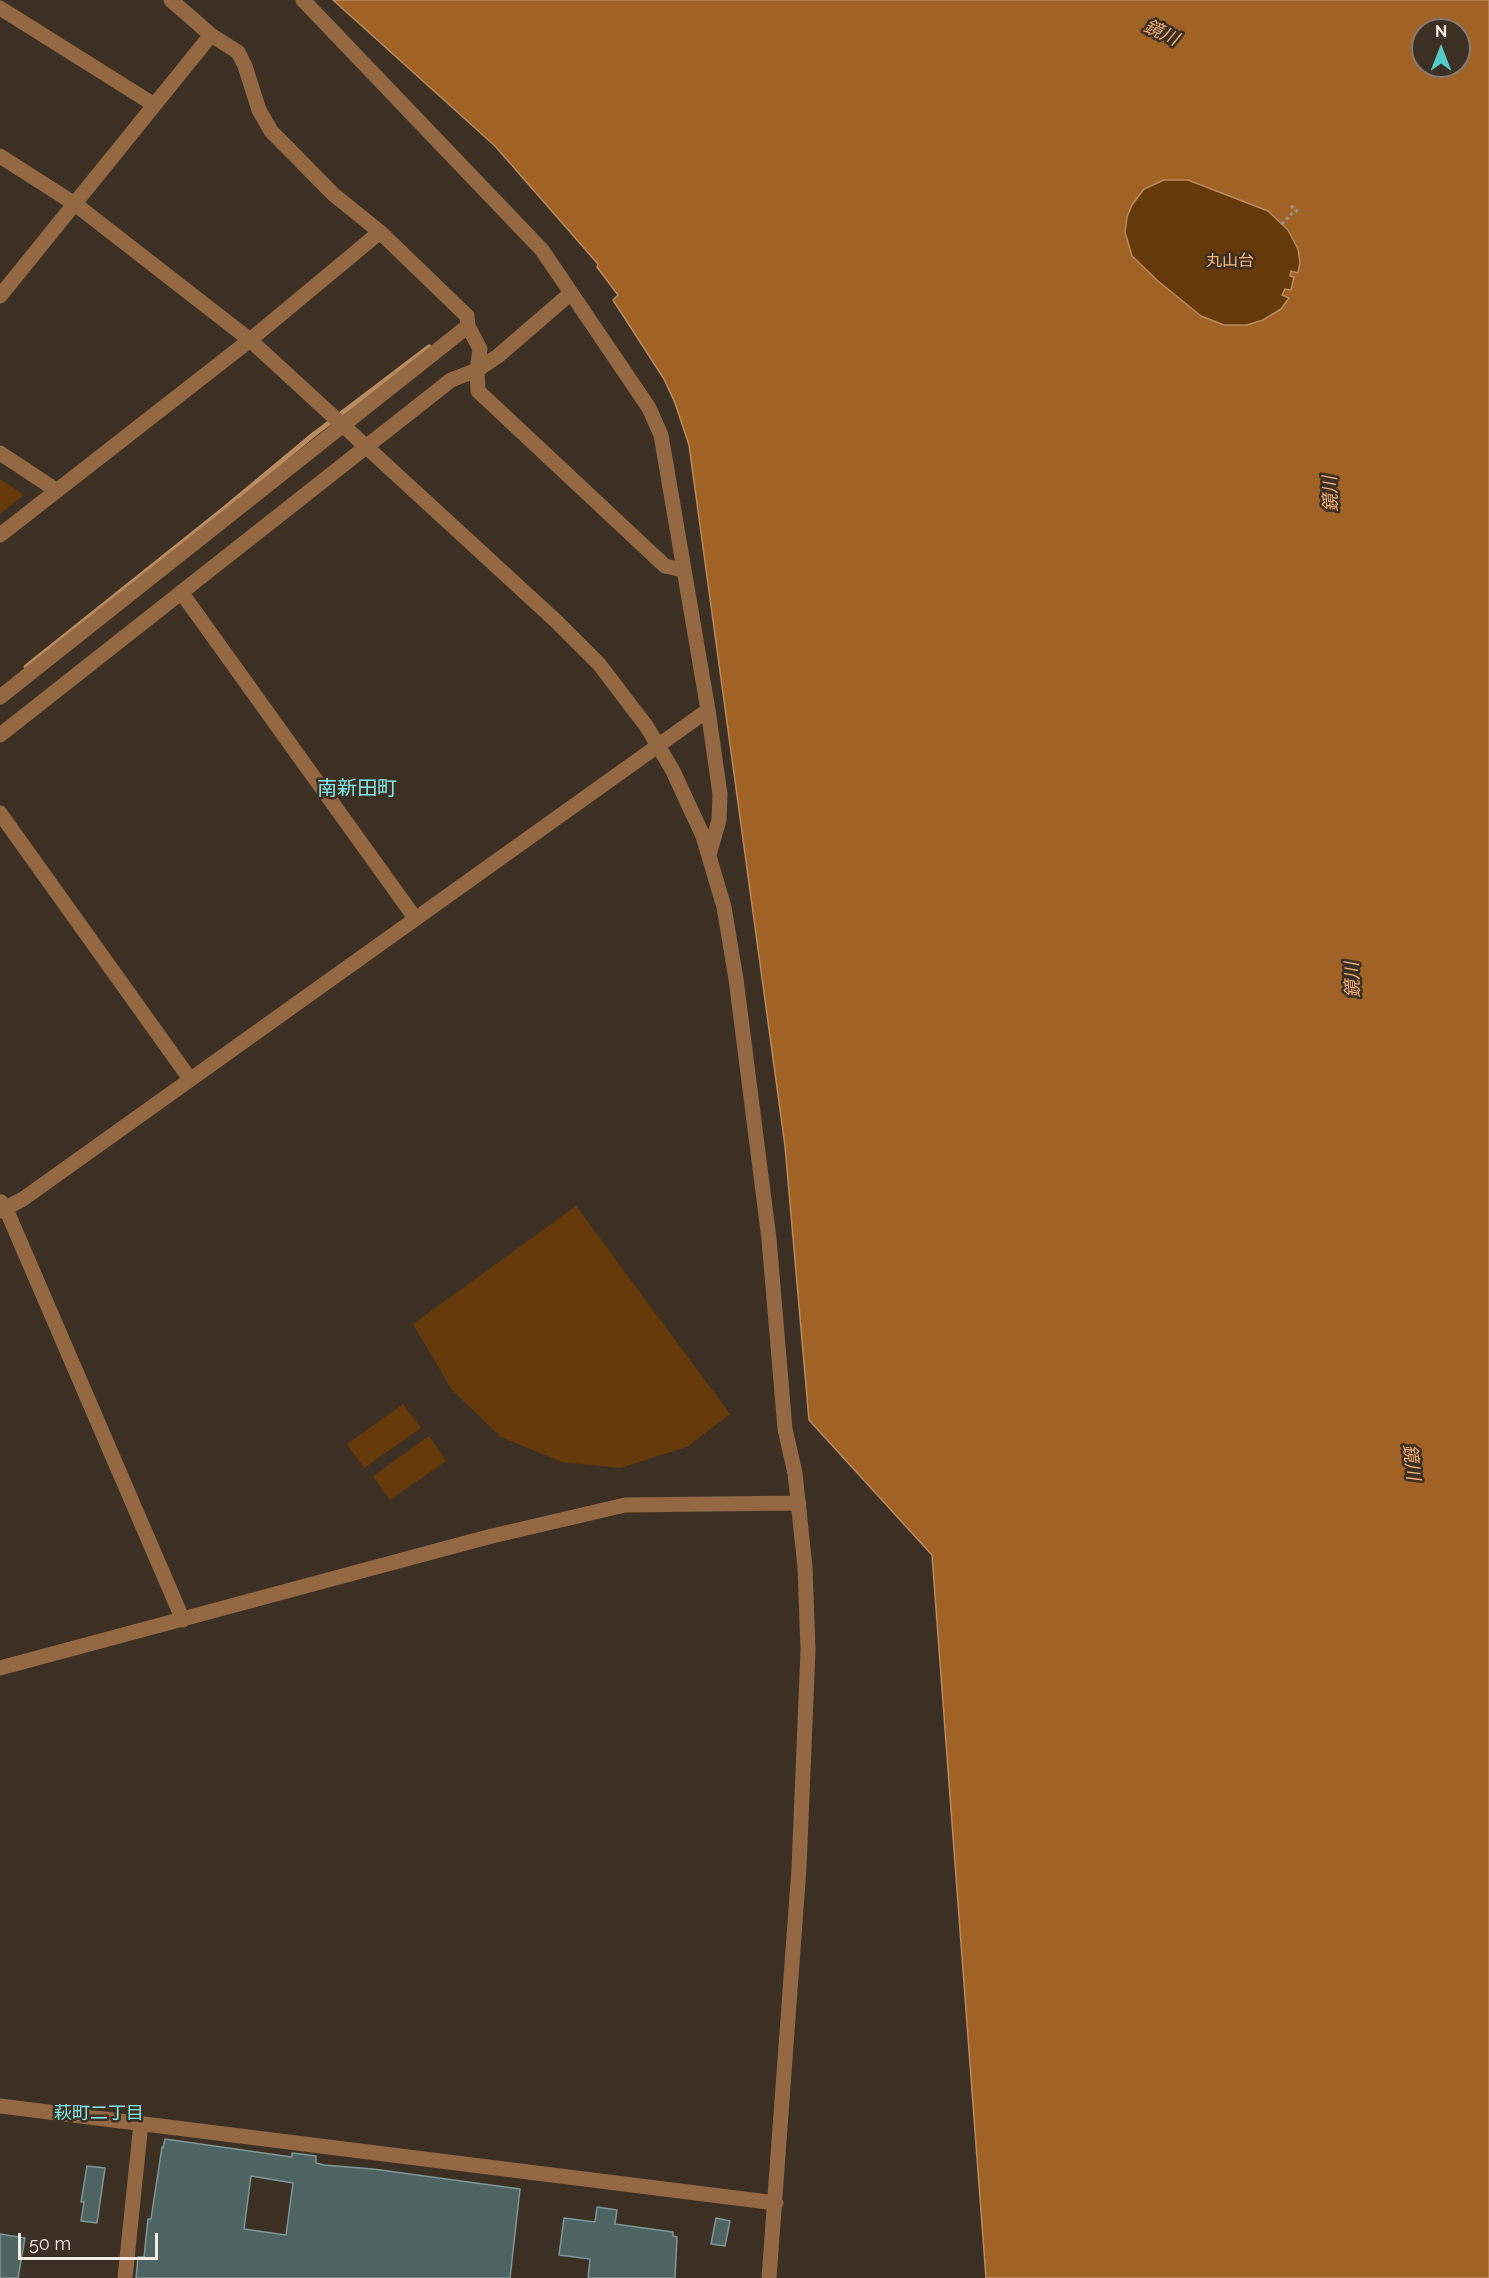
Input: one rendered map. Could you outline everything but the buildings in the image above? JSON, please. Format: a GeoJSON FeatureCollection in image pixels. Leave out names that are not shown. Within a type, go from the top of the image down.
{"type":"FeatureCollection","features":[{"type":"Feature","properties":{"kind":"street"},"geometry":{"type":"LineString","coordinates":[[171,0],[211,35],[238,52],[245,66],[259,110],[271,131],[333,194],[380,232],[468,316],[468,326],[480,349],[477,370],[478,391],[664,566],[683,570]]}},
{"type":"Feature","properties":{"kind":"street"},"geometry":{"type":"LineString","coordinates":[[303,0],[542,250],[649,408],[661,435],[720,794],[719,820],[709,855]]}},
{"type":"Feature","properties":{"kind":"street"},"geometry":{"type":"LineString","coordinates":[[0,8],[153,104]]}},
{"type":"Feature","properties":{"kind":"street"},"geometry":{"type":"LineString","coordinates":[[0,296],[211,35]]}},
{"type":"Feature","properties":{"kind":"street"},"geometry":{"type":"LineString","coordinates":[[0,156],[75,204],[250,340],[556,621],[622,691],[673,771],[699,827],[724,907],[738,991],[769,1239],[786,1429],[799,1503],[805,1567],[808,1650],[799,1868],[769,2278]]}},
{"type":"Feature","properties":{"kind":"street"},"geometry":{"type":"LineString","coordinates":[[0,535],[250,340],[380,232]]}},
{"type":"Feature","properties":{"kind":"street"},"geometry":{"type":"LineString","coordinates":[[0,735],[452,380],[477,370],[498,356],[571,293]]}},
{"type":"Feature","properties":{"kind":"street"},"geometry":{"type":"LineString","coordinates":[[0,697],[468,326]]}},
{"type":"Feature","properties":{"kind":"street"},"geometry":{"type":"LineString","coordinates":[[0,453],[56,490]]}},
{"type":"Feature","properties":{"kind":"street"},"geometry":{"type":"LineString","coordinates":[[182,592],[415,918]]}},
{"type":"Feature","properties":{"kind":"street"},"geometry":{"type":"LineString","coordinates":[[183,1620],[2,1207],[23,1199],[708,710]]}},
{"type":"Feature","properties":{"kind":"street"},"geometry":{"type":"LineString","coordinates":[[0,813],[190,1079]]}},
{"type":"Feature","properties":{"kind":"street"},"geometry":{"type":"LineString","coordinates":[[0,1668],[488,1537],[625,1505],[799,1503]]}},
{"type":"Feature","properties":{"kind":"street"},"geometry":{"type":"LineString","coordinates":[[0,2106],[776,2203]]}},
{"type":"Feature","properties":{"kind":"street"},"geometry":{"type":"LineString","coordinates":[[125,2278],[141,2123]]}},
{"type":"Feature","properties":{"kind":"path"},"geometry":{"type":"LineString","coordinates":[[1291,206],[1300,214]]}},
{"type":"Feature","properties":{"kind":"path"},"geometry":{"type":"LineString","coordinates":[[1282,224],[1295,210]]}},
{"type":"Feature","properties":{"kind":"green space","name":"丸山台"},"geometry":{"type":"Polygon","coordinates":[[[1164,179],[1188,180],[1269,212],[1288,230],[1298,249],[1300,263],[1298,274],[1292,271],[1294,277],[1289,298],[1281,309],[1263,320],[1247,325],[1224,325],[1201,316],[1158,281],[1132,256],[1125,232],[1127,217],[1132,205],[1144,189],[1164,179]]]}},
{"type":"Feature","properties":{"kind":"green space"},"geometry":{"type":"Polygon","coordinates":[[[0,479],[24,495],[0,514],[0,479]]]}},
{"type":"Feature","properties":{"kind":"green space"},"geometry":{"type":"Polygon","coordinates":[[[576,1206],[730,1414],[687,1447],[620,1468],[562,1462],[501,1437],[452,1390],[413,1324],[576,1206]]]}},
{"type":"Feature","properties":{"kind":"green space"},"geometry":{"type":"Polygon","coordinates":[[[403,1404],[421,1428],[364,1468],[347,1444],[403,1404]]]}},
{"type":"Feature","properties":{"kind":"green space"},"geometry":{"type":"Polygon","coordinates":[[[429,1436],[446,1461],[390,1500],[373,1476],[429,1436]]]}},
{"type":"Feature","properties":{"kind":"water","name":"鏡川"},"geometry":{"type":"Polygon","coordinates":[[[333,0],[1489,0],[1489,2278],[986,2278],[932,1555],[809,1420],[785,1146],[689,445],[664,379],[613,300],[618,295],[597,267],[598,264],[495,146],[333,0]],[[1164,180],[1144,189],[1132,205],[1127,217],[1125,232],[1132,256],[1158,281],[1201,316],[1224,325],[1247,325],[1263,320],[1281,309],[1289,298],[1282,295],[1285,289],[1291,290],[1294,277],[1290,276],[1291,271],[1298,273],[1300,263],[1298,249],[1288,230],[1268,211],[1188,180],[1164,180]]]}},
{"type":"Feature","properties":{"kind":"waterway"},"geometry":{"type":"LineString","coordinates":[[26,667],[313,435],[429,347]]}},
{"type":"Feature","properties":{"kind":"district","name":"南新田町"},"geometry":{"type":"Point","coordinates":[357,789]}},
{"type":"Feature","properties":{"kind":"district","name":"萩町二丁目"},"geometry":{"type":"Point","coordinates":[99,2114]}}]}
